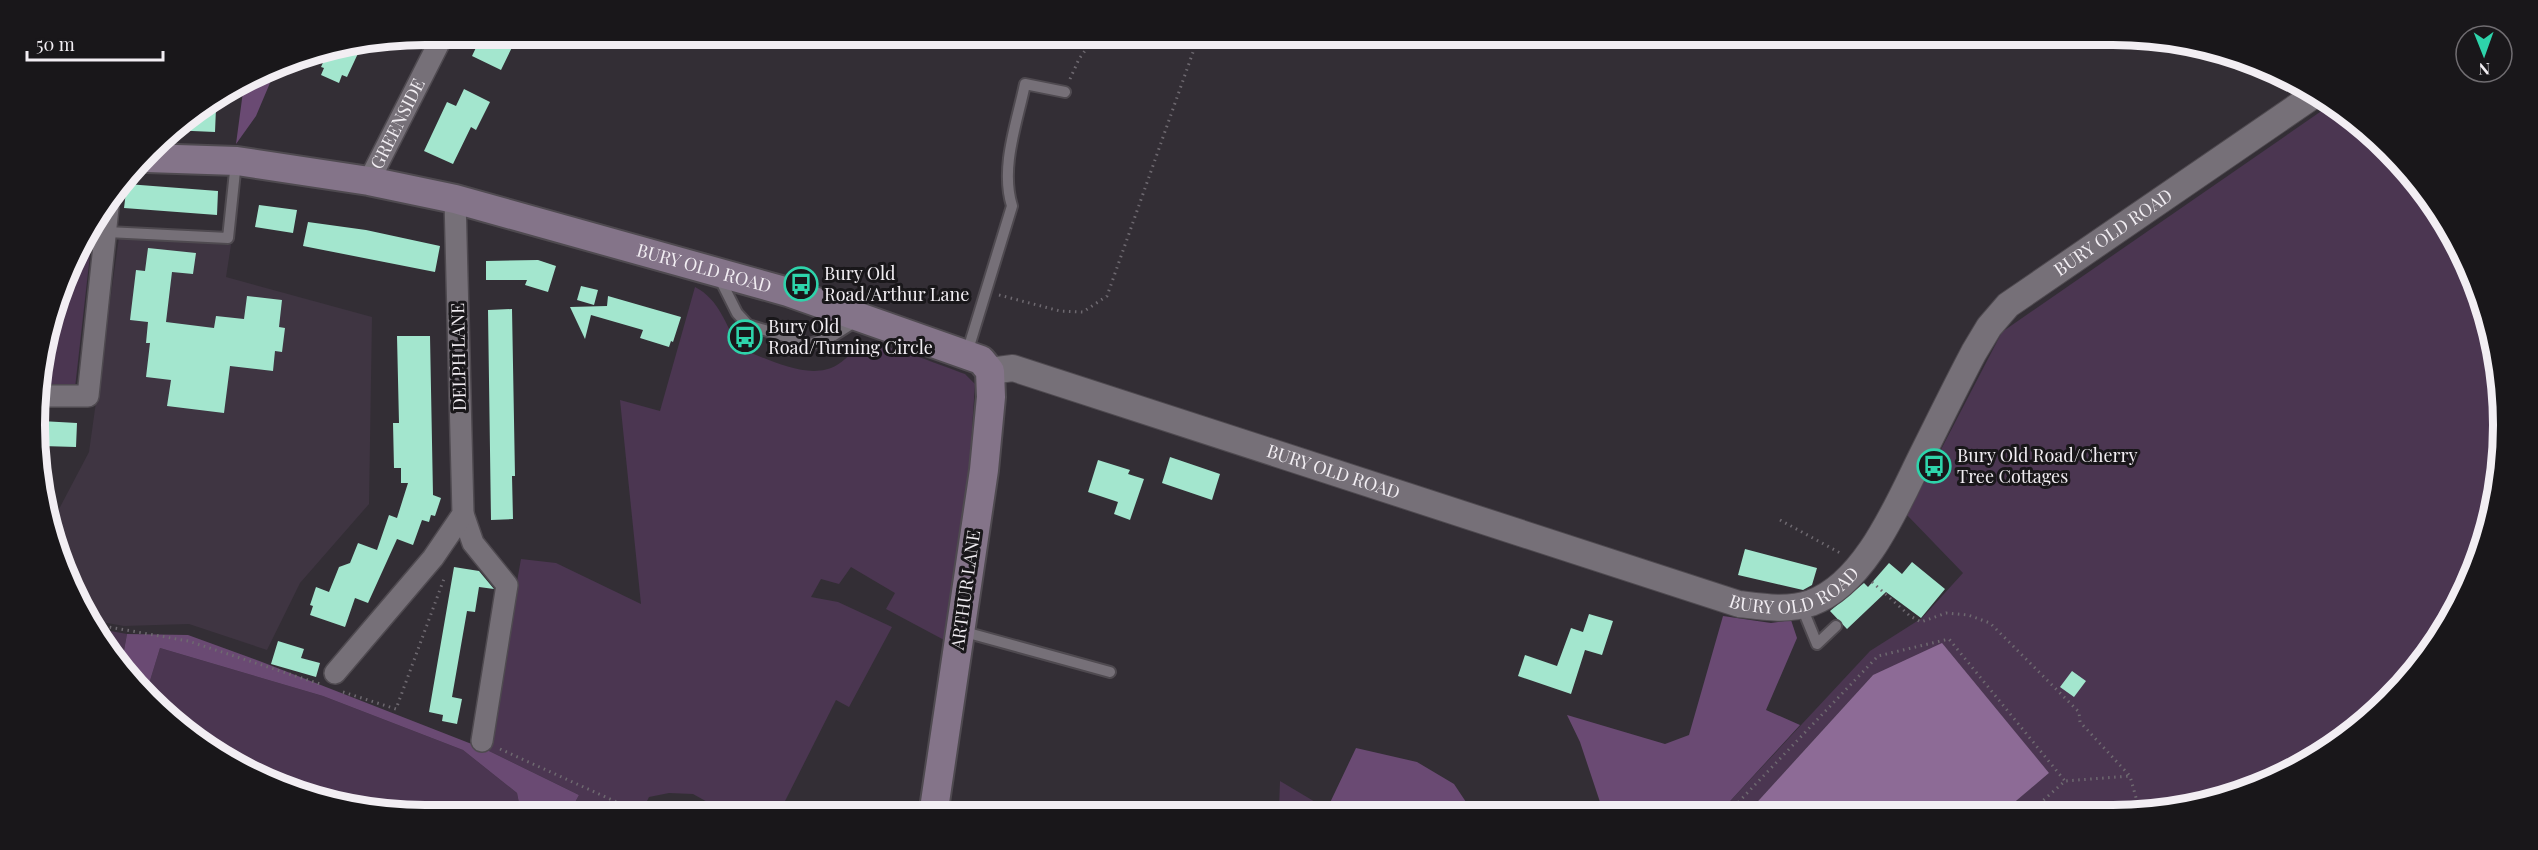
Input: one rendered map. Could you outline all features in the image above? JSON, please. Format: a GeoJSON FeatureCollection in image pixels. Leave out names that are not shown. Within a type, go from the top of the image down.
{"type":"FeatureCollection","features":[{"type":"Feature","properties":{"kind":"main road","name":"BURY OLD ROAD"},"geometry":{"type":"LineString","coordinates":[[154,158],[237,161],[369,181],[455,199],[788,292],[966,354],[981,360],[990,371]]}},
{"type":"Feature","properties":{"kind":"main road","name":"ARTHUR LANE"},"geometry":{"type":"LineString","coordinates":[[935,805],[984,470],[991,397],[990,371]]}},
{"type":"Feature","properties":{"kind":"street","name":"GREENSIDE"},"geometry":{"type":"LineString","coordinates":[[369,181],[438,45]]}},
{"type":"Feature","properties":{"kind":"street","name":"BURY OLD ROAD"},"geometry":{"type":"LineString","coordinates":[[990,371],[1013,368],[1739,604],[1790,608],[1813,602],[1835,589],[1858,566],[1892,515],[1974,352],[1989,327],[2008,305],[2308,99]]}},
{"type":"Feature","properties":{"kind":"street","name":"DELPH LANE"},"geometry":{"type":"LineString","coordinates":[[455,199],[463,514],[473,543],[507,585],[482,741]]}},
{"type":"Feature","properties":{"kind":"street"},"geometry":{"type":"LineString","coordinates":[[46,396],[88,396],[108,216]]}},
{"type":"Feature","properties":{"kind":"street"},"geometry":{"type":"LineString","coordinates":[[335,684],[433,558],[463,514]]}},
{"type":"Feature","properties":{"kind":"lane"},"geometry":{"type":"LineString","coordinates":[[966,354],[1012,206],[1007,189],[1008,167],[1025,84],[1065,92]]}},
{"type":"Feature","properties":{"kind":"lane"},"geometry":{"type":"LineString","coordinates":[[107,231],[228,238],[237,161]]}},
{"type":"Feature","properties":{"kind":"lane"},"geometry":{"type":"LineString","coordinates":[[717,272],[737,313],[748,325],[810,344],[831,337],[861,317]]}},
{"type":"Feature","properties":{"kind":"lane"},"geometry":{"type":"LineString","coordinates":[[1801,605],[1817,644],[1836,626]]}},
{"type":"Feature","properties":{"kind":"lane"},"geometry":{"type":"LineString","coordinates":[[960,631],[1110,672]]}},
{"type":"Feature","properties":{"kind":"path"},"geometry":{"type":"LineString","coordinates":[[1065,92],[1079,59],[1089,45]]}},
{"type":"Feature","properties":{"kind":"path"},"geometry":{"type":"LineString","coordinates":[[987,292],[1060,311],[1083,312],[1107,296],[1196,45]]}},
{"type":"Feature","properties":{"kind":"path"},"geometry":{"type":"LineString","coordinates":[[1780,520],[1858,566],[1910,616],[1921,622],[1946,613],[1968,615],[1990,623],[2079,712],[2080,722],[2130,776],[2138,804]]}},
{"type":"Feature","properties":{"kind":"path"},"geometry":{"type":"LineString","coordinates":[[103,626],[188,640],[335,684],[396,709],[445,574]]}},
{"type":"Feature","properties":{"kind":"path"},"geometry":{"type":"LineString","coordinates":[[1736,805],[1878,656],[1948,639],[2065,781]]}},
{"type":"Feature","properties":{"kind":"path"},"geometry":{"type":"LineString","coordinates":[[482,741],[623,805]]}},
{"type":"Feature","properties":{"kind":"path"},"geometry":{"type":"LineString","coordinates":[[2038,805],[2065,781],[2130,776]]}},
{"type":"Feature","properties":{"kind":"shaded area"},"geometry":{"type":"Polygon","coordinates":[[[272,77],[256,116],[236,144],[243,92],[272,77]]]}},
{"type":"Feature","properties":{"kind":"shaded area"},"geometry":{"type":"Polygon","coordinates":[[[2324,109],[2364,139],[2382,156],[2399,174],[2429,214],[2454,257],[2464,280],[2486,351],[2493,425],[2486,499],[2473,547],[2442,615],[2399,676],[2364,711],[2324,741],[2281,766],[2211,792],[2163,802],[2138,804],[2011,805],[2049,773],[1873,675],[1754,805],[1727,805],[1870,651],[1922,618],[1963,573],[1907,515],[2002,332],[2324,109]]]}},
{"type":"Feature","properties":{"kind":"shaded area"},"geometry":{"type":"Polygon","coordinates":[[[119,237],[231,245],[226,277],[372,317],[369,504],[300,583],[267,650],[189,624],[124,626],[100,622],[74,570],[55,510],[58,511],[89,452],[119,237]]]}},
{"type":"Feature","properties":{"kind":"shaded area"},"geometry":{"type":"Polygon","coordinates":[[[91,244],[75,388],[47,388],[48,375],[65,303],[91,244]]]}},
{"type":"Feature","properties":{"kind":"shaded area"},"geometry":{"type":"Polygon","coordinates":[[[695,287],[716,306],[739,348],[788,367],[801,370],[826,370],[837,365],[861,347],[872,344],[903,351],[965,374],[975,384],[970,459],[946,641],[886,609],[895,593],[851,567],[839,584],[821,579],[811,597],[838,602],[892,627],[849,707],[836,700],[783,805],[713,805],[693,794],[669,793],[649,797],[645,805],[574,805],[579,795],[487,750],[521,559],[556,563],[641,604],[620,400],[660,411],[695,287]]]}},
{"type":"Feature","properties":{"kind":"shaded area"},"geometry":{"type":"Polygon","coordinates":[[[1723,616],[1771,623],[1791,620],[1797,638],[1766,710],[1800,725],[1727,805],[1601,805],[1580,742],[1567,715],[1665,744],[1689,735],[1723,616]]]}},
{"type":"Feature","properties":{"kind":"shaded area"},"geometry":{"type":"Polygon","coordinates":[[[105,630],[127,634],[123,655],[105,630]]]}},
{"type":"Feature","properties":{"kind":"shaded area"},"geometry":{"type":"Polygon","coordinates":[[[127,634],[188,635],[487,750],[579,795],[574,805],[519,805],[517,793],[463,750],[323,696],[160,648],[148,686],[123,655],[127,634]]]}},
{"type":"Feature","properties":{"kind":"shaded area"},"geometry":{"type":"Polygon","coordinates":[[[1942,643],[2049,773],[2011,805],[1754,805],[1873,675],[1942,643]]]}},
{"type":"Feature","properties":{"kind":"shaded area"},"geometry":{"type":"Polygon","coordinates":[[[160,648],[323,696],[463,750],[517,793],[519,805],[425,805],[375,802],[303,785],[257,766],[214,741],[174,711],[148,686],[160,648]]]}},
{"type":"Feature","properties":{"kind":"shaded area"},"geometry":{"type":"Polygon","coordinates":[[[1356,748],[1417,762],[1454,784],[1468,805],[1329,805],[1356,748]]]}},
{"type":"Feature","properties":{"kind":"shaded area"},"geometry":{"type":"Polygon","coordinates":[[[1280,781],[1320,805],[1279,805],[1280,781]]]}},
{"type":"Feature","properties":{"kind":"building"},"geometry":{"type":"Polygon","coordinates":[[[477,45],[513,45],[501,70],[472,56],[477,45]]]}},
{"type":"Feature","properties":{"kind":"building"},"geometry":{"type":"Polygon","coordinates":[[[359,51],[347,77],[342,75],[339,83],[321,75],[324,68],[321,67],[325,59],[359,51]]]}},
{"type":"Feature","properties":{"kind":"building"},"geometry":{"type":"Polygon","coordinates":[[[464,89],[490,102],[476,130],[471,127],[453,164],[424,151],[447,102],[456,106],[464,89]]]}},
{"type":"Feature","properties":{"kind":"building"},"geometry":{"type":"Polygon","coordinates":[[[216,108],[215,132],[185,131],[216,108]]]}},
{"type":"Feature","properties":{"kind":"building"},"geometry":{"type":"Polygon","coordinates":[[[131,184],[218,191],[217,215],[124,208],[126,191],[131,184]]]}},
{"type":"Feature","properties":{"kind":"building"},"geometry":{"type":"Polygon","coordinates":[[[259,205],[297,210],[293,233],[255,227],[259,205]]]}},
{"type":"Feature","properties":{"kind":"building"},"geometry":{"type":"Polygon","coordinates":[[[308,222],[366,230],[440,246],[435,272],[303,246],[308,222]]]}},
{"type":"Feature","properties":{"kind":"building"},"geometry":{"type":"Polygon","coordinates":[[[148,248],[196,253],[193,274],[172,272],[166,322],[214,328],[216,316],[244,319],[247,296],[282,300],[279,327],[285,328],[282,352],[275,351],[273,371],[230,366],[224,413],[167,406],[171,380],[146,377],[150,343],[146,343],[148,322],[130,320],[136,270],[145,271],[148,248]]]}},
{"type":"Feature","properties":{"kind":"building"},"geometry":{"type":"Polygon","coordinates":[[[538,260],[556,266],[548,292],[525,285],[527,280],[486,280],[486,261],[538,260]]]}},
{"type":"Feature","properties":{"kind":"building"},"geometry":{"type":"Polygon","coordinates":[[[581,286],[598,290],[594,305],[577,300],[581,286]]]}},
{"type":"Feature","properties":{"kind":"building"},"geometry":{"type":"Polygon","coordinates":[[[608,296],[681,317],[673,342],[671,341],[669,347],[640,338],[643,330],[591,315],[585,339],[570,307],[607,306],[608,296]]]}},
{"type":"Feature","properties":{"kind":"building"},"geometry":{"type":"Polygon","coordinates":[[[512,309],[515,476],[512,476],[513,519],[491,520],[488,310],[512,309]]]}},
{"type":"Feature","properties":{"kind":"building"},"geometry":{"type":"Polygon","coordinates":[[[397,336],[430,336],[433,495],[441,498],[435,516],[431,515],[429,522],[422,520],[413,545],[397,539],[368,603],[355,598],[345,627],[310,615],[313,606],[310,605],[316,587],[329,592],[339,567],[350,563],[358,543],[377,550],[389,515],[397,518],[408,483],[401,483],[401,468],[394,468],[393,423],[399,423],[397,336]]]}},
{"type":"Feature","properties":{"kind":"building"},"geometry":{"type":"Polygon","coordinates":[[[45,421],[77,423],[76,447],[46,446],[45,421]]]}},
{"type":"Feature","properties":{"kind":"building"},"geometry":{"type":"Polygon","coordinates":[[[1170,457],[1220,474],[1212,500],[1162,483],[1170,457]]]}},
{"type":"Feature","properties":{"kind":"building"},"geometry":{"type":"Polygon","coordinates":[[[1098,460],[1130,470],[1128,474],[1144,479],[1130,520],[1114,514],[1118,502],[1088,492],[1098,460]]]}},
{"type":"Feature","properties":{"kind":"building"},"geometry":{"type":"Polygon","coordinates":[[[1745,549],[1817,568],[1812,585],[1803,590],[1738,575],[1745,549]]]}},
{"type":"Feature","properties":{"kind":"building"},"geometry":{"type":"Polygon","coordinates":[[[1912,562],[1945,589],[1921,618],[1886,592],[1847,629],[1830,611],[1864,583],[1868,587],[1889,563],[1902,574],[1912,562]]]}},
{"type":"Feature","properties":{"kind":"building"},"geometry":{"type":"Polygon","coordinates":[[[454,567],[479,571],[494,589],[479,587],[475,612],[467,611],[452,697],[462,699],[457,724],[442,721],[443,715],[429,712],[454,567]]]}},
{"type":"Feature","properties":{"kind":"building"},"geometry":{"type":"Polygon","coordinates":[[[1589,614],[1613,621],[1602,655],[1585,650],[1571,694],[1518,676],[1525,655],[1557,666],[1571,628],[1583,632],[1589,614]]]}},
{"type":"Feature","properties":{"kind":"building"},"geometry":{"type":"Polygon","coordinates":[[[278,641],[304,649],[301,658],[320,663],[316,677],[271,664],[278,641]]]}},
{"type":"Feature","properties":{"kind":"building"},"geometry":{"type":"Polygon","coordinates":[[[2072,671],[2086,681],[2074,697],[2060,687],[2072,671]]]}},
{"type":"Feature","properties":{"kind":"place","name":"Bury Old Road/Arthur Lane"},"geometry":{"type":"Point","coordinates":[801,284]}},
{"type":"Feature","properties":{"kind":"place","name":"Bury Old Road/Turning Circle"},"geometry":{"type":"Point","coordinates":[745,337]}},
{"type":"Feature","properties":{"kind":"place","name":"Bury Old Road/Cherry Tree Cottages"},"geometry":{"type":"Point","coordinates":[1934,466]}}]}
